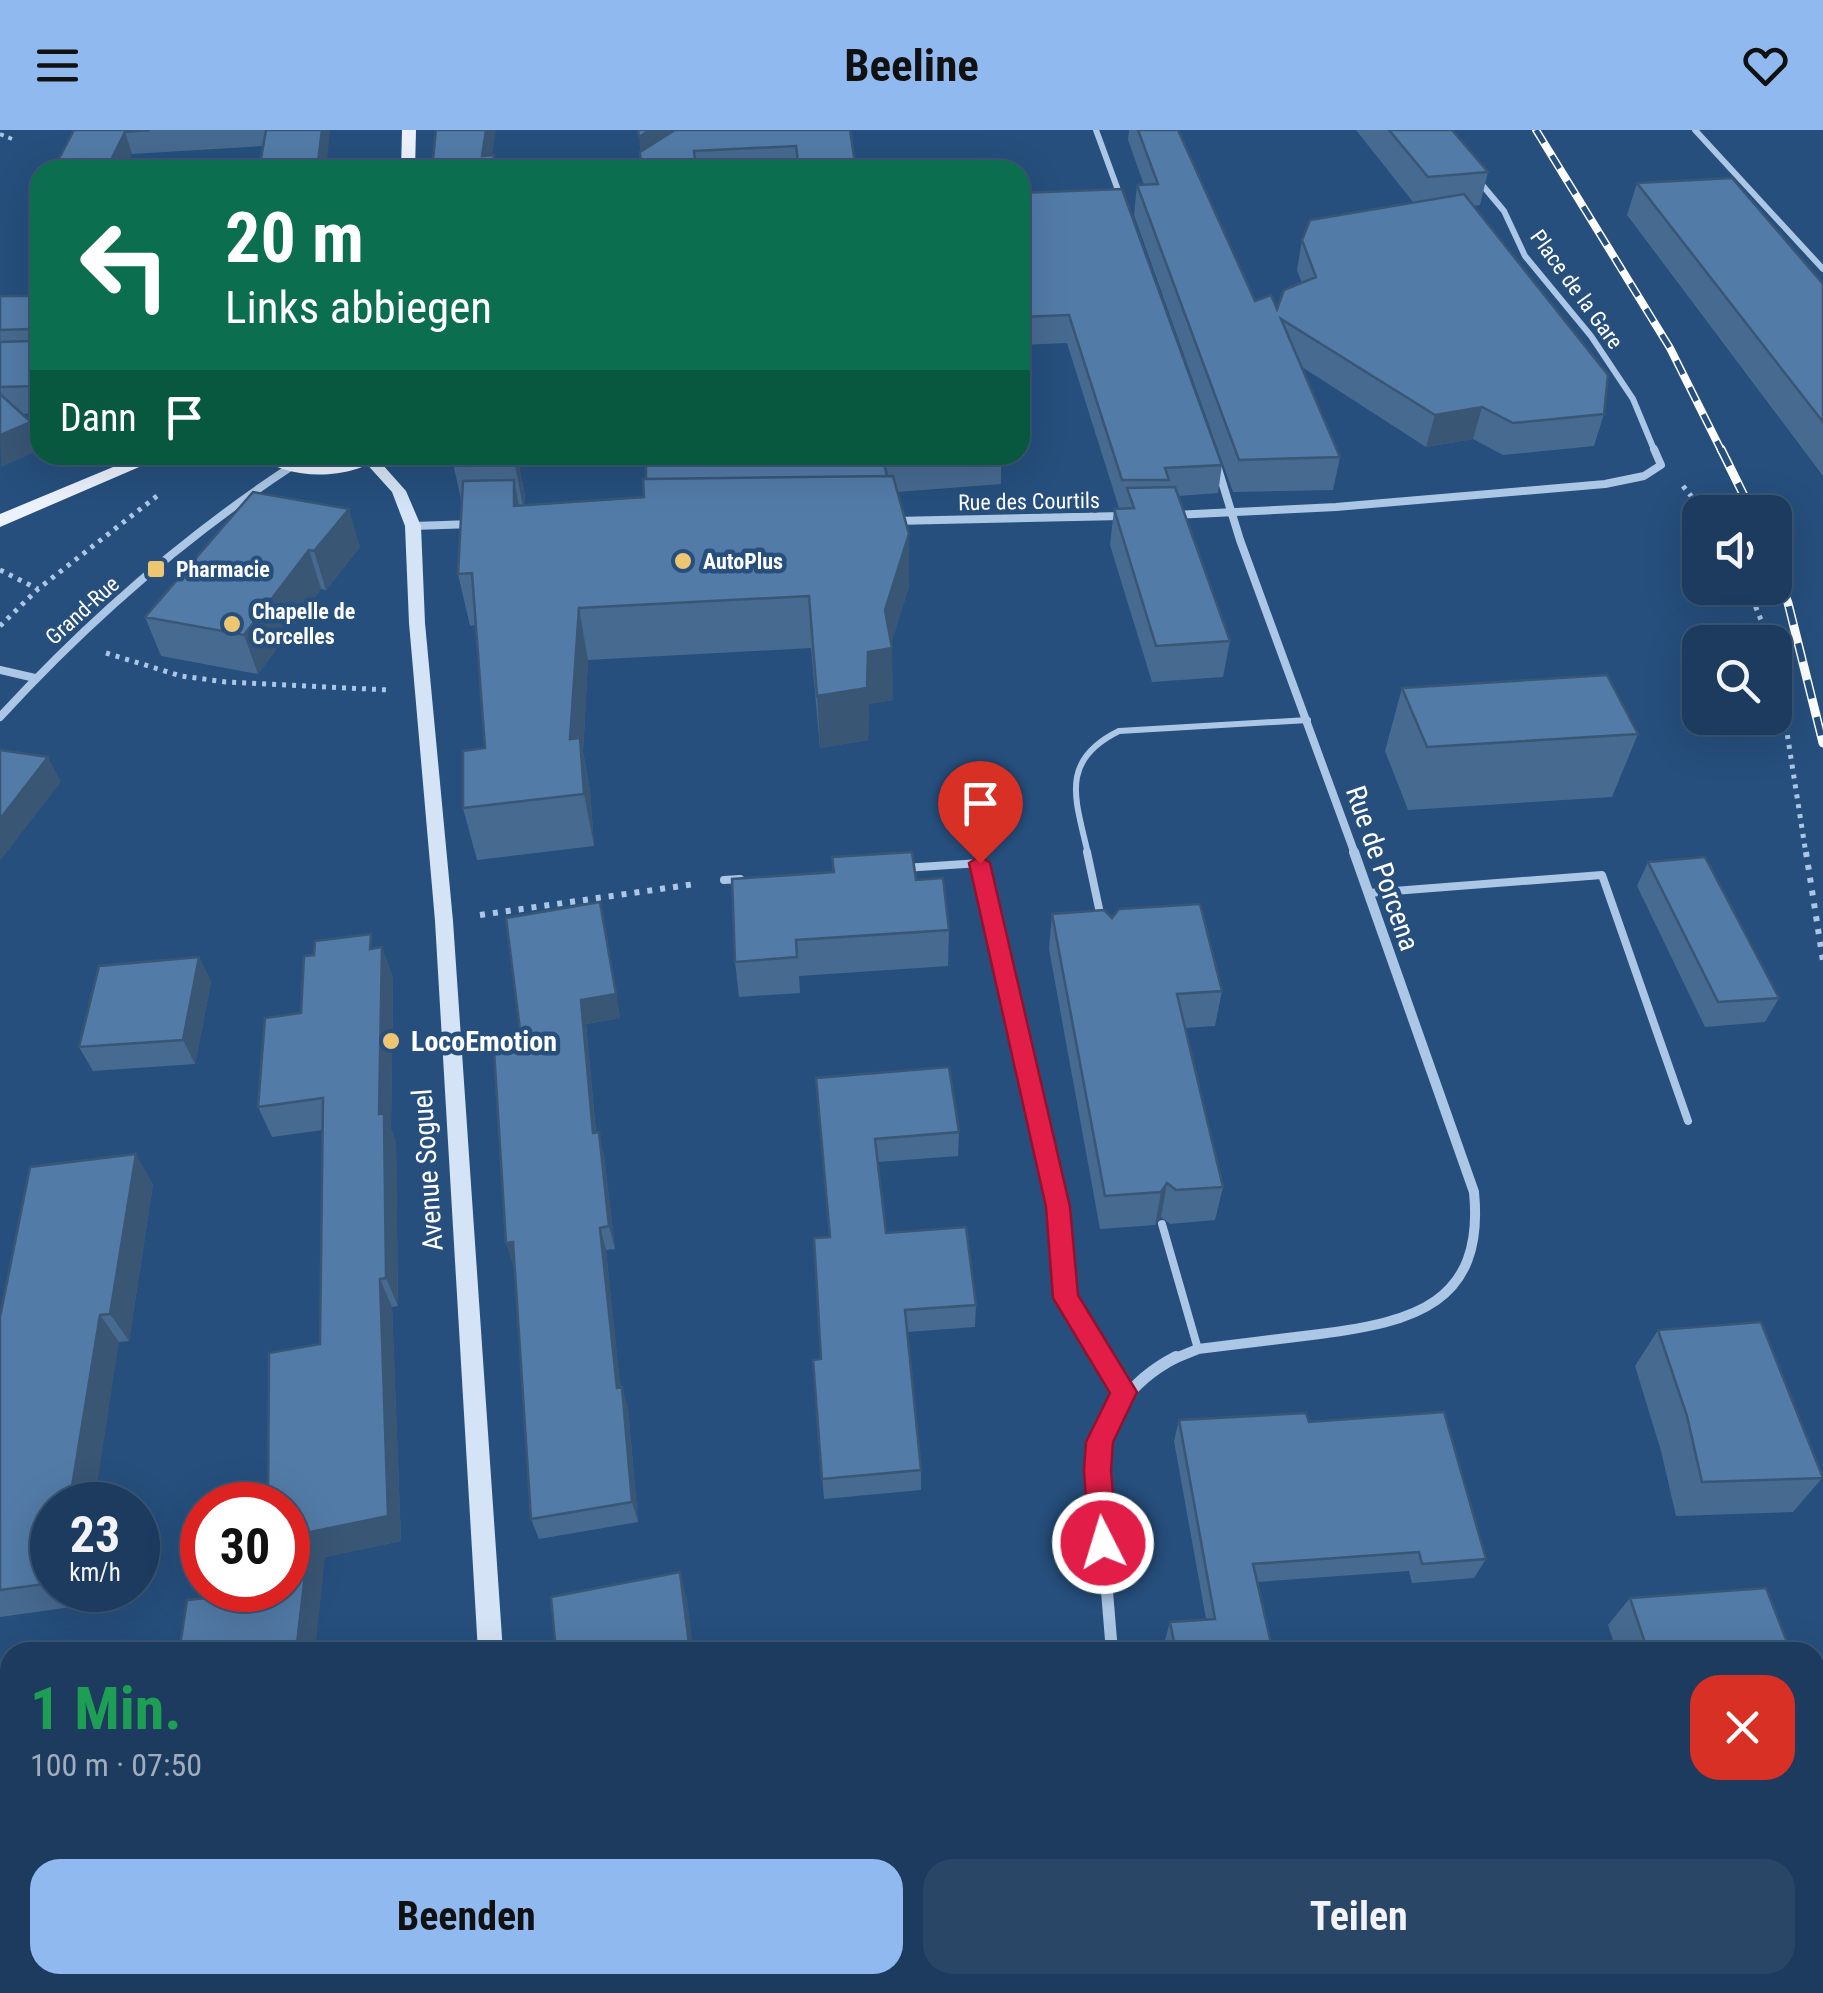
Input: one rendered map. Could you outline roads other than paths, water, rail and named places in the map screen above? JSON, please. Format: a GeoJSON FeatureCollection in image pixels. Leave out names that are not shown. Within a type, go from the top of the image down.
{"type":"FeatureCollection","features":[{"type":"Feature","properties":{"kind":"main road"},"geometry":{"type":"LineString","coordinates":[[408,160],[409,130]]}},
{"type":"Feature","properties":{"kind":"main road"},"geometry":{"type":"LineString","coordinates":[[0,521],[134,465]]}},
{"type":"Feature","properties":{"kind":"main road"},"geometry":{"type":"LineString","coordinates":[[292,466],[340,465]]}},
{"type":"Feature","properties":{"kind":"street"},"geometry":{"type":"LineString","coordinates":[[652,160],[701,130]]}},
{"type":"Feature","properties":{"kind":"street"},"geometry":{"type":"LineString","coordinates":[[1096,130],[1122,204]]}},
{"type":"Feature","properties":{"kind":"street"},"geometry":{"type":"LineString","coordinates":[[1695,130],[1823,269]]}},
{"type":"Feature","properties":{"kind":"street","name":"Place de la Gare"},"geometry":{"type":"LineString","coordinates":[[1236,516],[1310,506],[1605,484],[1644,476],[1661,465],[1633,399],[1591,336],[1525,256],[1504,211],[1470,170]]}},
{"type":"Feature","properties":{"kind":"street","name":"Rue de Porcena"},"geometry":{"type":"LineString","coordinates":[[1124,1392],[1147,1371],[1198,1348],[1382,1326],[1408,1318],[1450,1292],[1476,1250],[1480,1226],[1474,1192],[1308,720],[1240,540],[1236,516],[1216,460]]}},
{"type":"Feature","properties":{"kind":"street","name":"Avenue Soguel"},"geometry":{"type":"LineString","coordinates":[[378,465],[399,491],[413,526],[417,623],[444,920],[490,1642]]}},
{"type":"Feature","properties":{"kind":"street","name":"Grand-Rue"},"geometry":{"type":"LineString","coordinates":[[0,717],[73,638],[240,500],[292,466]]}},
{"type":"Feature","properties":{"kind":"street"},"geometry":{"type":"LineString","coordinates":[[1169,515],[1236,516]]}},
{"type":"Feature","properties":{"kind":"street","name":"Rue des Courtils"},"geometry":{"type":"LineString","coordinates":[[879,522],[1130,516]]}},
{"type":"Feature","properties":{"kind":"street"},"geometry":{"type":"LineString","coordinates":[[413,526],[482,524]]}},
{"type":"Feature","properties":{"kind":"street"},"geometry":{"type":"LineString","coordinates":[[0,670],[34,678]]}},
{"type":"Feature","properties":{"kind":"street"},"geometry":{"type":"LineString","coordinates":[[1111,1642],[1098,1470],[1100,1442],[1124,1392]]}},
{"type":"Feature","properties":{"kind":"lane"},"geometry":{"type":"LineString","coordinates":[[1102,926],[1074,790],[1074,772],[1092,746],[1119,730],[1308,720]]}},
{"type":"Feature","properties":{"kind":"lane"},"geometry":{"type":"LineString","coordinates":[[901,868],[980,863],[1058,1207],[1066,1298],[1124,1392]]}},
{"type":"Feature","properties":{"kind":"lane"},"geometry":{"type":"LineString","coordinates":[[1368,893],[1602,875],[1688,1121]]}},
{"type":"Feature","properties":{"kind":"lane"},"geometry":{"type":"LineString","coordinates":[[724,880],[744,879]]}},
{"type":"Feature","properties":{"kind":"lane"},"geometry":{"type":"LineString","coordinates":[[1162,1224],[1198,1348]]}},
{"type":"Feature","properties":{"kind":"railway"},"geometry":{"type":"LineString","coordinates":[[1536,130],[1670,348],[1722,452]]}},
{"type":"Feature","properties":{"kind":"railway"},"geometry":{"type":"LineString","coordinates":[[1721,449],[1744,495]]}},
{"type":"Feature","properties":{"kind":"railway"},"geometry":{"type":"LineString","coordinates":[[1788,605],[1823,743]]}},
{"type":"Feature","properties":{"kind":"place","name":"AutoPlus"},"geometry":{"type":"Point","coordinates":[683,561]}},
{"type":"Feature","properties":{"kind":"place","name":"Pharmacie"},"geometry":{"type":"Point","coordinates":[156,569]}},
{"type":"Feature","properties":{"kind":"place","name":"Chapelle de Corcelles"},"geometry":{"type":"Point","coordinates":[232,624]}},
{"type":"Feature","properties":{"kind":"place","name":"LocoEmotion"},"geometry":{"type":"Point","coordinates":[391,1041]}}]}
